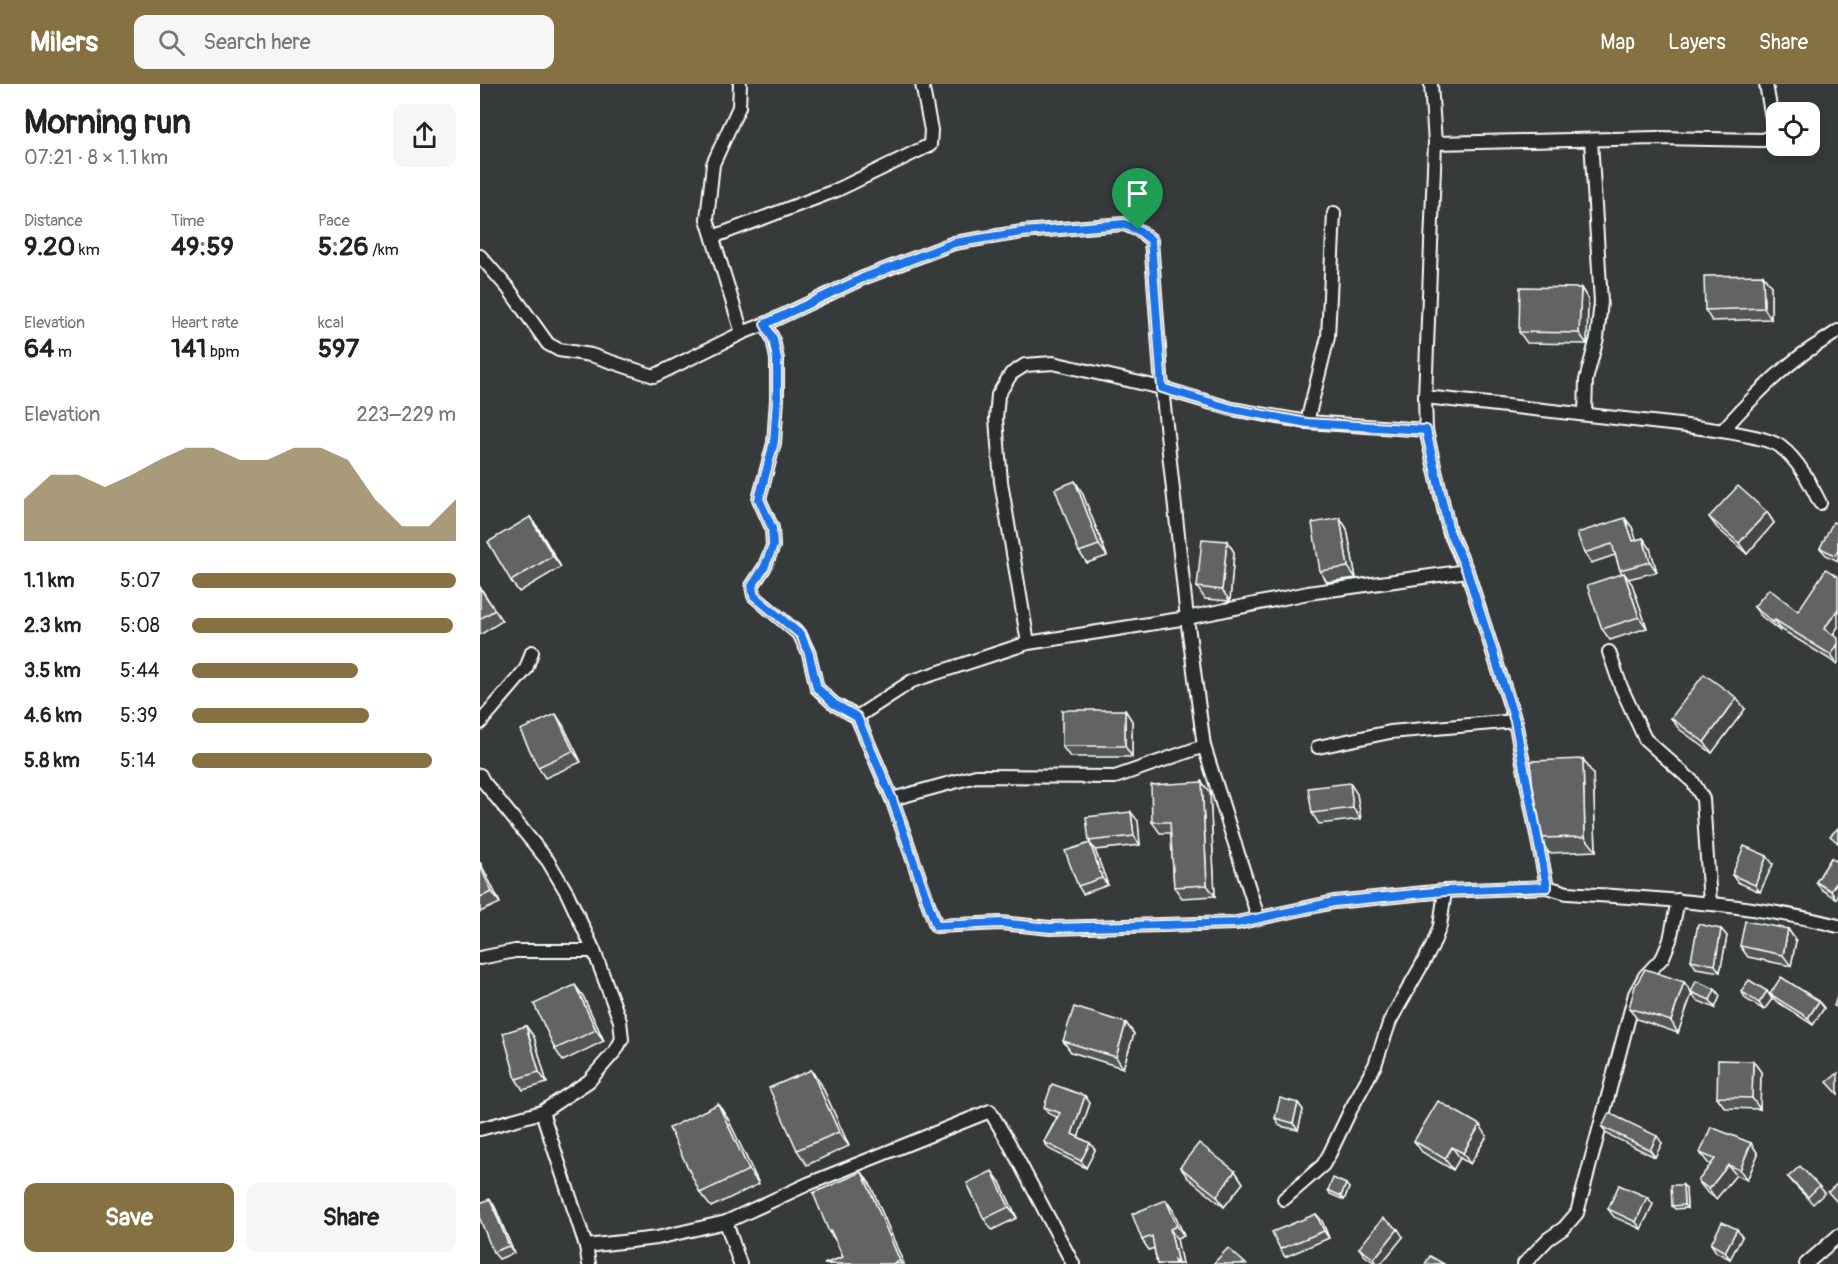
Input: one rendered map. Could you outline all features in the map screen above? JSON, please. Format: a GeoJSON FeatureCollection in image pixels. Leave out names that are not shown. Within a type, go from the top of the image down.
{"type":"FeatureCollection","features":[{"type":"Feature","properties":{"kind":"street"},"geometry":{"type":"LineString","coordinates":[[740,84],[739,107],[713,164],[707,219],[742,333]]}},
{"type":"Feature","properties":{"kind":"street"},"geometry":{"type":"LineString","coordinates":[[713,237],[837,190],[930,146],[931,130],[922,84]]}},
{"type":"Feature","properties":{"kind":"street"},"geometry":{"type":"LineString","coordinates":[[1431,84],[1435,143],[1425,397],[1426,430],[1449,531],[1467,571],[1515,721],[1547,887]]}},
{"type":"Feature","properties":{"kind":"street"},"geometry":{"type":"LineString","coordinates":[[1435,143],[1657,138],[1763,140],[1771,136],[1774,130],[1766,84]]}},
{"type":"Feature","properties":{"kind":"street"},"geometry":{"type":"LineString","coordinates":[[1585,414],[1586,380],[1597,338],[1601,302],[1591,140]]}},
{"type":"Feature","properties":{"kind":"street"},"geometry":{"type":"LineString","coordinates":[[1307,423],[1328,337],[1334,213]]}},
{"type":"Feature","properties":{"kind":"street"},"geometry":{"type":"LineString","coordinates":[[480,256],[508,288],[548,344],[559,350],[591,355],[654,376],[863,278],[954,243],[1022,232],[1124,224],[1138,230],[1151,240],[1162,388],[1187,618],[1204,746],[1258,917]]}},
{"type":"Feature","properties":{"kind":"street"},"geometry":{"type":"LineString","coordinates":[[765,324],[773,339],[777,359],[777,399],[774,442],[759,499],[772,528],[773,546],[764,568],[752,586],[754,596],[801,635],[809,654],[817,688],[834,704],[857,717],[892,799],[936,926],[1001,923],[1050,928],[1237,923],[1334,902],[1445,891],[1547,887],[1567,893],[1710,903],[1838,926]]}},
{"type":"Feature","properties":{"kind":"street"},"geometry":{"type":"LineString","coordinates":[[1722,431],[1749,401],[1778,375],[1803,354],[1838,331]]}},
{"type":"Feature","properties":{"kind":"street"},"geometry":{"type":"LineString","coordinates":[[1028,643],[1001,482],[996,419],[998,395],[1011,374],[1025,365],[1053,363],[1162,388],[1232,409],[1307,423],[1426,430]]}},
{"type":"Feature","properties":{"kind":"street"},"geometry":{"type":"LineString","coordinates":[[1425,397],[1722,431],[1780,446],[1809,480],[1820,503]]}},
{"type":"Feature","properties":{"kind":"street"},"geometry":{"type":"LineString","coordinates":[[857,717],[912,681],[1028,643],[1187,618],[1308,593],[1467,571]]}},
{"type":"Feature","properties":{"kind":"street"},"geometry":{"type":"LineString","coordinates":[[480,723],[526,669],[532,652]]}},
{"type":"Feature","properties":{"kind":"street"},"geometry":{"type":"LineString","coordinates":[[1609,652],[1621,687],[1645,739],[1693,782],[1703,799],[1710,903]]}},
{"type":"Feature","properties":{"kind":"street"},"geometry":{"type":"LineString","coordinates":[[1318,747],[1390,732],[1515,721]]}},
{"type":"Feature","properties":{"kind":"street"},"geometry":{"type":"LineString","coordinates":[[892,799],[976,776],[1115,777],[1204,746]]}},
{"type":"Feature","properties":{"kind":"street"},"geometry":{"type":"LineString","coordinates":[[480,775],[548,861],[567,893],[594,951],[620,1021],[622,1039],[616,1050],[589,1081],[542,1112],[480,1129]]}},
{"type":"Feature","properties":{"kind":"street"},"geometry":{"type":"LineString","coordinates":[[1284,1199],[1323,1165],[1330,1153],[1375,1065],[1390,1021],[1432,947],[1440,926],[1445,891]]}},
{"type":"Feature","properties":{"kind":"street"},"geometry":{"type":"LineString","coordinates":[[1524,1264],[1577,1213],[1635,994],[1645,976],[1664,957],[1678,900]]}},
{"type":"Feature","properties":{"kind":"street"},"geometry":{"type":"LineString","coordinates":[[480,957],[515,951],[594,951]]}},
{"type":"Feature","properties":{"kind":"street"},"geometry":{"type":"LineString","coordinates":[[586,1246],[657,1238],[726,1222],[808,1184],[990,1111],[1073,1264]]}},
{"type":"Feature","properties":{"kind":"street"},"geometry":{"type":"LineString","coordinates":[[542,1112],[586,1246],[589,1264]]}},
{"type":"Feature","properties":{"kind":"street"},"geometry":{"type":"LineString","coordinates":[[726,1222],[740,1264]]}},
{"type":"Feature","properties":{"kind":"street"},"geometry":{"type":"LineString","coordinates":[[1806,1264],[1838,1236]]}},
{"type":"Feature","properties":{"kind":"building"},"geometry":{"type":"Polygon","coordinates":[[[1763,275],[1764,308],[1705,310],[1704,276],[1763,275]]]}},
{"type":"Feature","properties":{"kind":"building"},"geometry":{"type":"Polygon","coordinates":[[[1520,287],[1581,288],[1579,333],[1519,332],[1520,287]]]}},
{"type":"Feature","properties":{"kind":"building"},"geometry":{"type":"Polygon","coordinates":[[[1075,481],[1099,545],[1079,552],[1055,489],[1075,481]]]}},
{"type":"Feature","properties":{"kind":"building"},"geometry":{"type":"Polygon","coordinates":[[[1738,486],[1767,512],[1739,543],[1709,517],[1738,486]]]}},
{"type":"Feature","properties":{"kind":"building"},"geometry":{"type":"Polygon","coordinates":[[[530,517],[553,556],[511,581],[488,542],[530,517]]]}},
{"type":"Feature","properties":{"kind":"building"},"geometry":{"type":"Polygon","coordinates":[[[1340,518],[1348,567],[1320,571],[1312,523],[1340,518]]]}},
{"type":"Feature","properties":{"kind":"building"},"geometry":{"type":"Polygon","coordinates":[[[1625,518],[1633,541],[1643,538],[1650,562],[1620,570],[1612,544],[1584,553],[1577,533],[1625,518]]]}},
{"type":"Feature","properties":{"kind":"building"},"geometry":{"type":"Polygon","coordinates":[[[1833,522],[1838,524],[1838,549],[1835,555],[1820,548],[1833,522]]]}},
{"type":"Feature","properties":{"kind":"building"},"geometry":{"type":"Polygon","coordinates":[[[1202,539],[1227,541],[1222,590],[1197,587],[1202,539]]]}},
{"type":"Feature","properties":{"kind":"building"},"geometry":{"type":"Polygon","coordinates":[[[1826,569],[1838,577],[1838,609],[1824,629],[1838,638],[1838,644],[1831,655],[1775,620],[1773,622],[1754,607],[1769,589],[1798,611],[1826,569]]]}},
{"type":"Feature","properties":{"kind":"building"},"geometry":{"type":"Polygon","coordinates":[[[1624,573],[1639,617],[1602,629],[1587,585],[1624,573]]]}},
{"type":"Feature","properties":{"kind":"building"},"geometry":{"type":"Polygon","coordinates":[[[480,588],[495,610],[480,619],[480,588]]]}},
{"type":"Feature","properties":{"kind":"building"},"geometry":{"type":"Polygon","coordinates":[[[1704,674],[1737,698],[1704,742],[1671,718],[1704,674]]]}},
{"type":"Feature","properties":{"kind":"building"},"geometry":{"type":"Polygon","coordinates":[[[1062,710],[1125,710],[1125,746],[1062,746],[1062,710]]]}},
{"type":"Feature","properties":{"kind":"building"},"geometry":{"type":"Polygon","coordinates":[[[556,714],[573,751],[538,767],[520,730],[556,714]]]}},
{"type":"Feature","properties":{"kind":"building"},"geometry":{"type":"Polygon","coordinates":[[[1583,759],[1585,837],[1539,838],[1533,809],[1531,761],[1583,759]]]}},
{"type":"Feature","properties":{"kind":"building"},"geometry":{"type":"Polygon","coordinates":[[[1202,782],[1207,885],[1174,887],[1170,822],[1152,822],[1151,785],[1202,782]]]}},
{"type":"Feature","properties":{"kind":"building"},"geometry":{"type":"Polygon","coordinates":[[[1350,783],[1353,808],[1312,813],[1308,788],[1350,783]]]}},
{"type":"Feature","properties":{"kind":"building"},"geometry":{"type":"Polygon","coordinates":[[[1131,812],[1134,836],[1089,841],[1086,817],[1131,812]]]}},
{"type":"Feature","properties":{"kind":"building"},"geometry":{"type":"Polygon","coordinates":[[[1838,828],[1838,843],[1830,836],[1838,828]]]}},
{"type":"Feature","properties":{"kind":"building"},"geometry":{"type":"Polygon","coordinates":[[[1090,843],[1102,878],[1078,886],[1065,851],[1090,843]]]}},
{"type":"Feature","properties":{"kind":"building"},"geometry":{"type":"Polygon","coordinates":[[[1744,846],[1767,856],[1755,885],[1732,875],[1744,846]]]}},
{"type":"Feature","properties":{"kind":"building"},"geometry":{"type":"Polygon","coordinates":[[[1831,858],[1838,862],[1838,880],[1831,891],[1816,882],[1831,858]]]}},
{"type":"Feature","properties":{"kind":"building"},"geometry":{"type":"Polygon","coordinates":[[[480,866],[492,892],[480,897],[480,866]]]}},
{"type":"Feature","properties":{"kind":"building"},"geometry":{"type":"Polygon","coordinates":[[[1745,921],[1788,929],[1783,955],[1740,946],[1745,921]]]}},
{"type":"Feature","properties":{"kind":"building"},"geometry":{"type":"Polygon","coordinates":[[[1698,924],[1721,929],[1715,965],[1691,960],[1698,924]]]}},
{"type":"Feature","properties":{"kind":"building"},"geometry":{"type":"Polygon","coordinates":[[[1645,969],[1684,982],[1671,1021],[1629,1008],[1635,986],[1645,969]]]}},
{"type":"Feature","properties":{"kind":"building"},"geometry":{"type":"Polygon","coordinates":[[[1781,977],[1819,1001],[1808,1018],[1770,994],[1781,977]]]}},
{"type":"Feature","properties":{"kind":"building"},"geometry":{"type":"Polygon","coordinates":[[[1749,980],[1767,991],[1759,1003],[1741,991],[1749,980]]]}},
{"type":"Feature","properties":{"kind":"building"},"geometry":{"type":"Polygon","coordinates":[[[1696,981],[1715,989],[1710,1000],[1691,992],[1696,981]]]}},
{"type":"Feature","properties":{"kind":"building"},"geometry":{"type":"Polygon","coordinates":[[[575,985],[596,1030],[555,1049],[534,1004],[575,985]]]}},
{"type":"Feature","properties":{"kind":"building"},"geometry":{"type":"Polygon","coordinates":[[[1838,994],[1838,1007],[1834,1006],[1838,994]]]}},
{"type":"Feature","properties":{"kind":"building"},"geometry":{"type":"Polygon","coordinates":[[[1074,1007],[1126,1023],[1116,1057],[1063,1041],[1074,1007]]]}},
{"type":"Feature","properties":{"kind":"building"},"geometry":{"type":"Polygon","coordinates":[[[526,1026],[539,1072],[516,1079],[503,1033],[526,1026]]]}},
{"type":"Feature","properties":{"kind":"building"},"geometry":{"type":"Polygon","coordinates":[[[1718,1060],[1753,1061],[1752,1098],[1717,1097],[1718,1060]]]}},
{"type":"Feature","properties":{"kind":"building"},"geometry":{"type":"Polygon","coordinates":[[[811,1070],[839,1132],[797,1150],[769,1088],[811,1070]]]}},
{"type":"Feature","properties":{"kind":"building"},"geometry":{"type":"Polygon","coordinates":[[[1838,1073],[1838,1094],[1827,1082],[1838,1073]]]}},
{"type":"Feature","properties":{"kind":"building"},"geometry":{"type":"Polygon","coordinates":[[[1052,1084],[1085,1096],[1072,1134],[1090,1143],[1081,1161],[1044,1142],[1060,1113],[1044,1107],[1052,1084]]]}},
{"type":"Feature","properties":{"kind":"building"},"geometry":{"type":"Polygon","coordinates":[[[1280,1098],[1298,1103],[1293,1123],[1275,1118],[1280,1098]]]}},
{"type":"Feature","properties":{"kind":"building"},"geometry":{"type":"Polygon","coordinates":[[[1438,1101],[1480,1125],[1463,1153],[1452,1147],[1445,1159],[1414,1141],[1438,1101]]]}},
{"type":"Feature","properties":{"kind":"building"},"geometry":{"type":"Polygon","coordinates":[[[718,1104],[749,1170],[700,1193],[669,1128],[718,1104]]]}},
{"type":"Feature","properties":{"kind":"building"},"geometry":{"type":"Polygon","coordinates":[[[1609,1113],[1657,1136],[1650,1150],[1602,1127],[1609,1113]]]}},
{"type":"Feature","properties":{"kind":"building"},"geometry":{"type":"Polygon","coordinates":[[[1711,1127],[1751,1143],[1740,1170],[1728,1165],[1709,1189],[1698,1181],[1715,1159],[1700,1153],[1711,1127]]]}},
{"type":"Feature","properties":{"kind":"building"},"geometry":{"type":"Polygon","coordinates":[[[1199,1143],[1235,1171],[1217,1196],[1180,1167],[1199,1143]]]}},
{"type":"Feature","properties":{"kind":"building"},"geometry":{"type":"Polygon","coordinates":[[[1800,1166],[1819,1186],[1808,1197],[1788,1177],[1800,1166]]]}},
{"type":"Feature","properties":{"kind":"building"},"geometry":{"type":"Polygon","coordinates":[[[992,1171],[1009,1207],[984,1219],[967,1183],[992,1171]]]}},
{"type":"Feature","properties":{"kind":"building"},"geometry":{"type":"Polygon","coordinates":[[[862,1172],[900,1261],[892,1264],[824,1264],[843,1257],[831,1231],[829,1232],[813,1193],[862,1172]]]}},
{"type":"Feature","properties":{"kind":"building"},"geometry":{"type":"Polygon","coordinates":[[[1333,1178],[1346,1184],[1341,1196],[1328,1190],[1333,1178]]]}},
{"type":"Feature","properties":{"kind":"building"},"geometry":{"type":"Polygon","coordinates":[[[1838,1183],[1838,1203],[1828,1192],[1838,1183]]]}},
{"type":"Feature","properties":{"kind":"building"},"geometry":{"type":"Polygon","coordinates":[[[1619,1185],[1647,1197],[1636,1222],[1608,1209],[1619,1185]]]}},
{"type":"Feature","properties":{"kind":"building"},"geometry":{"type":"Polygon","coordinates":[[[1671,1185],[1683,1185],[1684,1205],[1672,1206],[1671,1185]]]}},
{"type":"Feature","properties":{"kind":"building"},"geometry":{"type":"Polygon","coordinates":[[[490,1199],[509,1246],[493,1252],[480,1219],[480,1203],[490,1199]]]}},
{"type":"Feature","properties":{"kind":"building"},"geometry":{"type":"Polygon","coordinates":[[[1166,1200],[1177,1226],[1170,1229],[1178,1264],[1174,1260],[1175,1264],[1157,1264],[1152,1236],[1142,1240],[1132,1214],[1166,1200]]]}},
{"type":"Feature","properties":{"kind":"building"},"geometry":{"type":"Polygon","coordinates":[[[1316,1214],[1324,1231],[1280,1249],[1272,1232],[1316,1214]]]}},
{"type":"Feature","properties":{"kind":"building"},"geometry":{"type":"Polygon","coordinates":[[[1383,1218],[1398,1229],[1374,1259],[1359,1248],[1383,1218]]]}},
{"type":"Feature","properties":{"kind":"building"},"geometry":{"type":"Polygon","coordinates":[[[1722,1222],[1737,1229],[1725,1252],[1711,1244],[1722,1222]]]}},
{"type":"Feature","properties":{"kind":"building"},"geometry":{"type":"Polygon","coordinates":[[[1228,1248],[1246,1264],[1213,1264],[1228,1248]]]}},
{"type":"Feature","properties":{"kind":"building"},"geometry":{"type":"Polygon","coordinates":[[[1430,1256],[1444,1264],[1425,1264],[1430,1256]]]}},
{"type":"Feature","properties":{"kind":"route"},"geometry":{"type":"LineString","coordinates":[[1124,224],[1138,230],[1151,240],[1162,388],[1232,409],[1307,423],[1426,430],[1449,531],[1467,571],[1515,721],[1547,887],[1445,891],[1334,902],[1237,923],[1050,928],[1001,923],[936,926],[892,799],[857,717],[834,704],[817,688],[809,654],[801,635],[754,596],[752,586],[764,568],[773,546],[772,528],[759,499],[774,442],[777,399],[777,359],[773,339],[765,324],[863,278],[954,243],[1022,232],[1124,224]]}}]}
